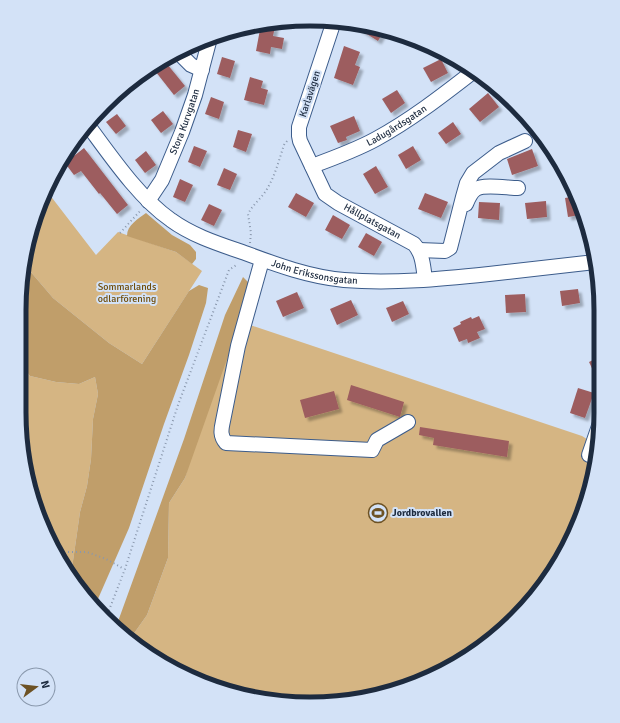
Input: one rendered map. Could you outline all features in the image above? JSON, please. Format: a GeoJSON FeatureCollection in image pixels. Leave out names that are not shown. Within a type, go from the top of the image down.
{"type":"FeatureCollection","features":[{"type":"Feature","properties":{"kind":"street","name":"Karlavägen"},"geometry":{"type":"LineString","coordinates":[[299,136],[299,127],[332,27]]}},
{"type":"Feature","properties":{"kind":"street","name":"Stora Kurvgatan"},"geometry":{"type":"LineString","coordinates":[[148,200],[162,180],[182,132],[202,70],[208,45]]}},
{"type":"Feature","properties":{"kind":"street"},"geometry":{"type":"LineString","coordinates":[[182,56],[191,65],[202,70]]}},
{"type":"Feature","properties":{"kind":"street","name":"Ladugårdsgatan"},"geometry":{"type":"LineString","coordinates":[[312,166],[356,149],[394,128],[440,98],[469,75]]}},
{"type":"Feature","properties":{"kind":"street","name":"John Erikssonsgatan"},"geometry":{"type":"LineString","coordinates":[[91,129],[122,170],[148,200],[170,220],[204,239],[262,260],[305,273],[343,280],[390,281],[425,279],[590,262]]}},
{"type":"Feature","properties":{"kind":"street"},"geometry":{"type":"LineString","coordinates":[[299,136],[312,166]]}},
{"type":"Feature","properties":{"kind":"street"},"geometry":{"type":"LineString","coordinates":[[425,279],[422,257],[419,250],[445,252],[450,248],[463,197],[473,173],[499,153],[526,141]]}},
{"type":"Feature","properties":{"kind":"street","name":"Hållplatsgatan"},"geometry":{"type":"LineString","coordinates":[[312,166],[326,194],[332,199],[414,244],[419,250]]}},
{"type":"Feature","properties":{"kind":"street"},"geometry":{"type":"LineString","coordinates":[[457,223],[471,195],[476,189],[485,187],[518,188]]}},
{"type":"Feature","properties":{"kind":"street"},"geometry":{"type":"LineString","coordinates":[[262,260],[238,346],[223,421],[221,432],[226,443],[372,450],[377,440],[408,422]]}},
{"type":"Feature","properties":{"kind":"street"},"geometry":{"type":"LineString","coordinates":[[589,455],[592,446]]}},
{"type":"Feature","properties":{"kind":"path"},"geometry":{"type":"LineString","coordinates":[[246,254],[252,239],[248,214],[253,204],[260,199],[267,190],[274,175],[284,145],[292,138],[299,136]]}},
{"type":"Feature","properties":{"kind":"path"},"geometry":{"type":"LineString","coordinates":[[120,233],[148,200]]}},
{"type":"Feature","properties":{"kind":"path"},"geometry":{"type":"LineString","coordinates":[[108,613],[125,569],[178,405],[229,270]]}},
{"type":"Feature","properties":{"kind":"path"},"geometry":{"type":"LineString","coordinates":[[62,552],[87,552],[102,557],[125,569]]}},
{"type":"Feature","properties":{"kind":"green space","name":"Sommarlands odlarförening"},"geometry":{"type":"Polygon","coordinates":[[[50,196],[96,255],[118,232],[176,252],[202,271],[142,364],[109,343],[53,298],[29,269],[36,236],[50,196]]]}},
{"type":"Feature","properties":{"kind":"green space","name":"Jordbrovallen"},"geometry":{"type":"Polygon","coordinates":[[[229,318],[582,436],[592,443],[589,468],[584,487],[565,539],[546,571],[524,600],[511,614],[497,627],[468,649],[436,668],[401,682],[365,692],[347,695],[310,697],[273,695],[236,687],[184,668],[152,649],[133,635],[147,615],[168,558],[169,503],[185,478],[229,318]]]}},
{"type":"Feature","properties":{"kind":"green space"},"geometry":{"type":"Polygon","coordinates":[[[26,371],[30,376],[56,382],[79,384],[95,377],[98,394],[93,419],[91,459],[87,486],[80,512],[72,568],[55,539],[48,522],[41,504],[31,468],[28,450],[26,413],[26,371]]]}},
{"type":"Feature","properties":{"kind":"shaded area"},"geometry":{"type":"Polygon","coordinates":[[[146,213],[172,235],[190,245],[196,252],[196,259],[192,264],[176,252],[127,236],[127,232],[131,225],[146,213]]]}},
{"type":"Feature","properties":{"kind":"shaded area"},"geometry":{"type":"Polygon","coordinates":[[[29,269],[53,298],[109,343],[142,364],[189,291],[199,285],[208,288],[206,303],[189,355],[129,528],[97,601],[72,568],[80,512],[87,486],[91,459],[93,419],[98,394],[95,377],[79,384],[56,382],[30,376],[26,371],[26,310],[29,269]]]}},
{"type":"Feature","properties":{"kind":"shaded area"},"geometry":{"type":"Polygon","coordinates":[[[243,277],[251,285],[238,328],[185,478],[169,503],[168,558],[147,615],[133,635],[118,622],[184,439],[225,315],[243,277]]]}},
{"type":"Feature","properties":{"kind":"building"},"geometry":{"type":"Polygon","coordinates":[[[275,28],[273,36],[284,38],[282,49],[271,47],[270,54],[256,51],[260,30],[275,28]]]}},
{"type":"Feature","properties":{"kind":"building"},"geometry":{"type":"Polygon","coordinates":[[[361,30],[381,35],[378,41],[361,30]]]}},
{"type":"Feature","properties":{"kind":"building"},"geometry":{"type":"Polygon","coordinates":[[[344,46],[360,52],[355,65],[360,67],[353,85],[334,78],[344,46]]]}},
{"type":"Feature","properties":{"kind":"building"},"geometry":{"type":"Polygon","coordinates":[[[222,57],[235,61],[230,78],[217,74],[222,57]]]}},
{"type":"Feature","properties":{"kind":"building"},"geometry":{"type":"Polygon","coordinates":[[[441,59],[448,73],[431,82],[423,68],[441,59]]]}},
{"type":"Feature","properties":{"kind":"building"},"geometry":{"type":"Polygon","coordinates":[[[167,64],[185,86],[174,95],[156,72],[167,64]]]}},
{"type":"Feature","properties":{"kind":"building"},"geometry":{"type":"Polygon","coordinates":[[[250,77],[263,81],[261,88],[268,90],[264,105],[244,100],[250,77]]]}},
{"type":"Feature","properties":{"kind":"building"},"geometry":{"type":"Polygon","coordinates":[[[397,90],[405,103],[391,113],[382,99],[397,90]]]}},
{"type":"Feature","properties":{"kind":"building"},"geometry":{"type":"Polygon","coordinates":[[[488,93],[499,107],[480,122],[469,109],[488,93]]]}},
{"type":"Feature","properties":{"kind":"building"},"geometry":{"type":"Polygon","coordinates":[[[211,97],[224,102],[219,119],[205,114],[211,97]]]}},
{"type":"Feature","properties":{"kind":"building"},"geometry":{"type":"Polygon","coordinates":[[[163,111],[173,124],[161,133],[151,120],[163,111]]]}},
{"type":"Feature","properties":{"kind":"building"},"geometry":{"type":"Polygon","coordinates":[[[117,114],[126,126],[116,134],[106,122],[117,114]]]}},
{"type":"Feature","properties":{"kind":"building"},"geometry":{"type":"Polygon","coordinates":[[[354,116],[360,131],[346,137],[347,140],[338,143],[330,126],[354,116]]]}},
{"type":"Feature","properties":{"kind":"building"},"geometry":{"type":"Polygon","coordinates":[[[453,122],[461,134],[446,144],[438,133],[453,122]]]}},
{"type":"Feature","properties":{"kind":"building"},"geometry":{"type":"Polygon","coordinates":[[[238,130],[252,134],[246,152],[233,147],[238,130]]]}},
{"type":"Feature","properties":{"kind":"building"},"geometry":{"type":"Polygon","coordinates":[[[194,146],[207,151],[200,167],[188,162],[194,146]]]}},
{"type":"Feature","properties":{"kind":"building"},"geometry":{"type":"Polygon","coordinates":[[[413,146],[421,160],[406,169],[398,155],[413,146]]]}},
{"type":"Feature","properties":{"kind":"building"},"geometry":{"type":"Polygon","coordinates":[[[84,148],[128,205],[117,214],[81,171],[74,175],[66,165],[69,160],[84,148]]]}},
{"type":"Feature","properties":{"kind":"building"},"geometry":{"type":"Polygon","coordinates":[[[532,149],[538,166],[512,175],[507,159],[532,149]]]}},
{"type":"Feature","properties":{"kind":"building"},"geometry":{"type":"Polygon","coordinates":[[[146,151],[156,165],[145,173],[135,160],[146,151]]]}},
{"type":"Feature","properties":{"kind":"building"},"geometry":{"type":"Polygon","coordinates":[[[376,166],[388,187],[375,194],[363,174],[376,166]]]}},
{"type":"Feature","properties":{"kind":"building"},"geometry":{"type":"Polygon","coordinates":[[[224,168],[237,174],[230,190],[217,185],[224,168]]]}},
{"type":"Feature","properties":{"kind":"building"},"geometry":{"type":"Polygon","coordinates":[[[180,179],[193,185],[185,202],[173,197],[180,179]]]}},
{"type":"Feature","properties":{"kind":"building"},"geometry":{"type":"Polygon","coordinates":[[[296,193],[314,203],[306,217],[288,207],[296,193]]]}},
{"type":"Feature","properties":{"kind":"building"},"geometry":{"type":"Polygon","coordinates":[[[425,193],[448,202],[441,218],[418,209],[425,193]]]}},
{"type":"Feature","properties":{"kind":"building"},"geometry":{"type":"Polygon","coordinates":[[[570,197],[578,215],[568,217],[565,198],[570,197]]]}},
{"type":"Feature","properties":{"kind":"building"},"geometry":{"type":"Polygon","coordinates":[[[546,201],[547,217],[527,219],[525,203],[546,201]]]}},
{"type":"Feature","properties":{"kind":"building"},"geometry":{"type":"Polygon","coordinates":[[[479,202],[500,203],[499,220],[478,218],[479,202]]]}},
{"type":"Feature","properties":{"kind":"building"},"geometry":{"type":"Polygon","coordinates":[[[209,204],[222,210],[214,226],[201,220],[209,204]]]}},
{"type":"Feature","properties":{"kind":"building"},"geometry":{"type":"Polygon","coordinates":[[[333,215],[350,225],[342,239],[325,230],[333,215]]]}},
{"type":"Feature","properties":{"kind":"building"},"geometry":{"type":"Polygon","coordinates":[[[366,233],[382,242],[374,256],[358,247],[366,233]]]}},
{"type":"Feature","properties":{"kind":"building"},"geometry":{"type":"Polygon","coordinates":[[[578,289],[580,303],[562,306],[560,291],[578,289]]]}},
{"type":"Feature","properties":{"kind":"building"},"geometry":{"type":"Polygon","coordinates":[[[297,292],[304,308],[283,317],[276,301],[297,292]]]}},
{"type":"Feature","properties":{"kind":"building"},"geometry":{"type":"Polygon","coordinates":[[[525,294],[526,312],[506,313],[505,295],[525,294]]]}},
{"type":"Feature","properties":{"kind":"building"},"geometry":{"type":"Polygon","coordinates":[[[351,300],[358,315],[337,325],[330,309],[351,300]]]}},
{"type":"Feature","properties":{"kind":"building"},"geometry":{"type":"Polygon","coordinates":[[[403,301],[409,314],[392,322],[386,308],[403,301]]]}},
{"type":"Feature","properties":{"kind":"building"},"geometry":{"type":"Polygon","coordinates":[[[479,316],[485,329],[477,332],[480,338],[468,343],[467,339],[459,342],[453,328],[461,324],[460,322],[471,317],[472,319],[479,316]]]}},
{"type":"Feature","properties":{"kind":"building"},"geometry":{"type":"Polygon","coordinates":[[[594,360],[594,372],[589,362],[594,360]]]}},
{"type":"Feature","properties":{"kind":"building"},"geometry":{"type":"Polygon","coordinates":[[[351,385],[404,402],[400,417],[347,400],[351,385]]]}},
{"type":"Feature","properties":{"kind":"building"},"geometry":{"type":"Polygon","coordinates":[[[578,388],[594,393],[585,418],[570,413],[578,388]]]}},
{"type":"Feature","properties":{"kind":"building"},"geometry":{"type":"Polygon","coordinates":[[[334,391],[339,409],[305,418],[300,400],[334,391]]]}},
{"type":"Feature","properties":{"kind":"building"},"geometry":{"type":"Polygon","coordinates":[[[420,427],[509,441],[507,457],[433,445],[434,438],[419,435],[420,427]]]}},
{"type":"Feature","properties":{"kind":"place","name":"Jordbrovallen"},"geometry":{"type":"Point","coordinates":[378,513]}}]}
